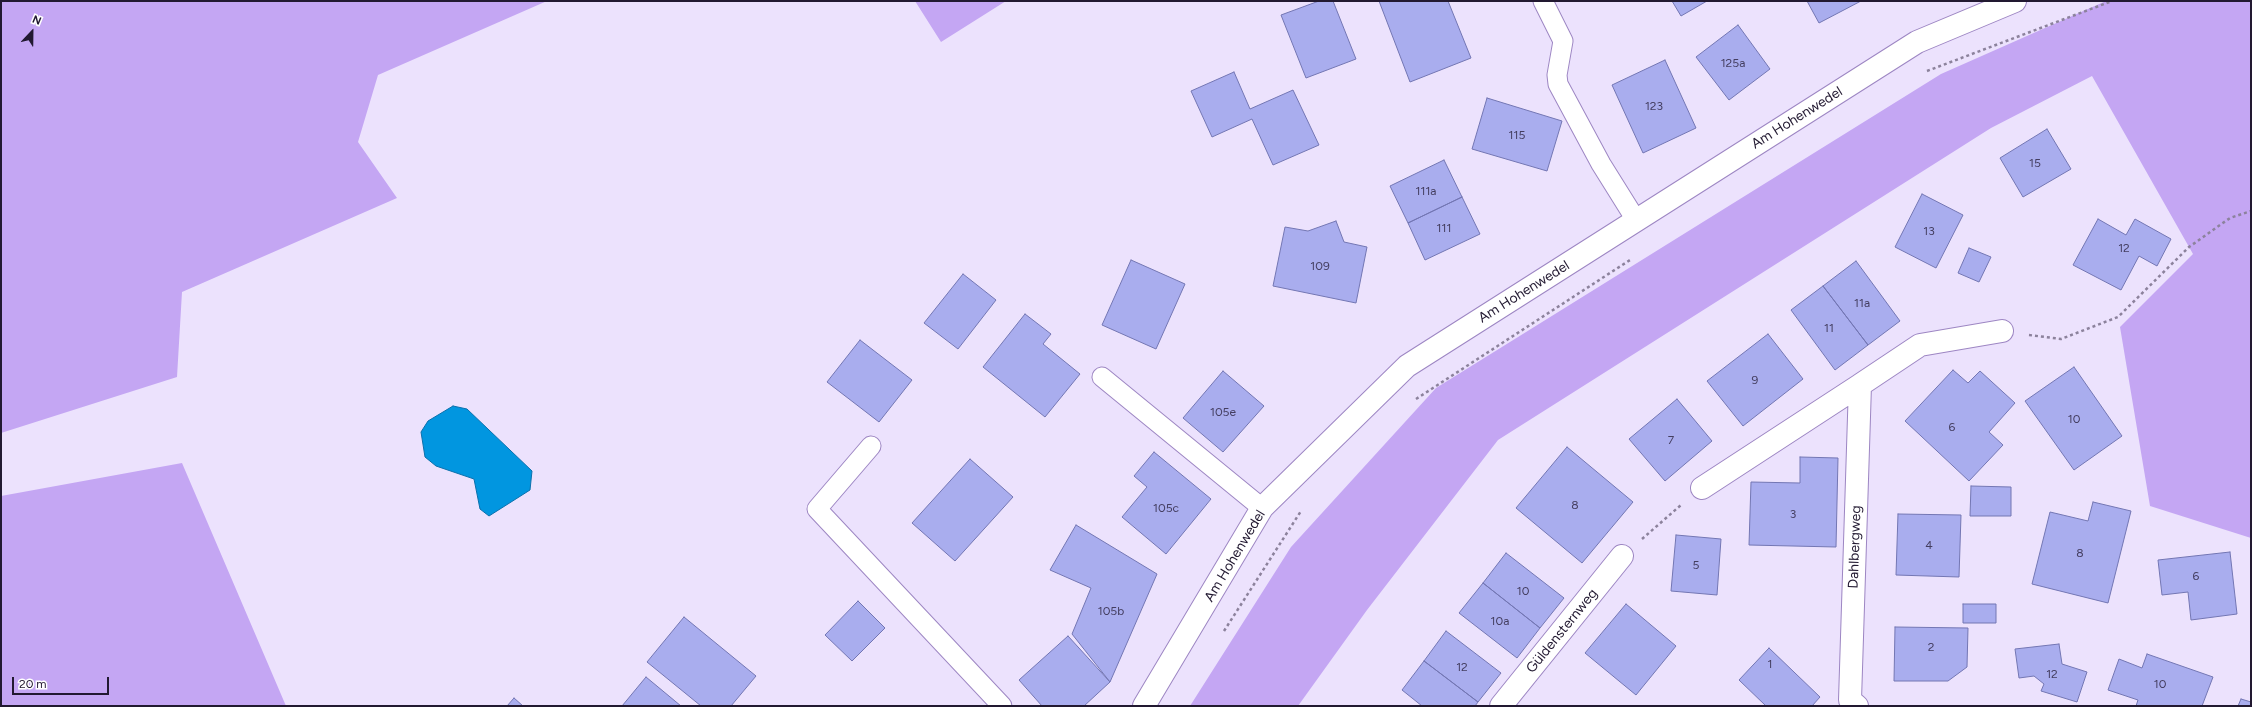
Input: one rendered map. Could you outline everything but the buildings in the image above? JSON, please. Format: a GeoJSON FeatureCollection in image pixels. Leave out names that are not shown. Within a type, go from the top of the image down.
{"type":"FeatureCollection","features":[{"type":"Feature","properties":{"kind":"street","name":"Am Hohenwedel"},"geometry":{"type":"LineString","coordinates":[[1144,706],[1262,508],[1407,366],[1918,42],[2015,1]]}},
{"type":"Feature","properties":{"kind":"street"},"geometry":{"type":"LineString","coordinates":[[1702,488],[1920,345],[2002,331]]}},
{"type":"Feature","properties":{"kind":"street","name":"Dahlbergweg"},"geometry":{"type":"LineString","coordinates":[[1857,706],[1850,700],[1860,385]]}},
{"type":"Feature","properties":{"kind":"street","name":"Güldensternweg"},"geometry":{"type":"LineString","coordinates":[[1501,706],[1622,556]]}},
{"type":"Feature","properties":{"kind":"lane"},"geometry":{"type":"LineString","coordinates":[[1543,1],[1563,41],[1557,75],[1562,93],[1601,164],[1636,220]]}},
{"type":"Feature","properties":{"kind":"lane"},"geometry":{"type":"LineString","coordinates":[[1102,377],[1262,508]]}},
{"type":"Feature","properties":{"kind":"lane"},"geometry":{"type":"LineString","coordinates":[[871,446],[817,509],[1002,706]]}},
{"type":"Feature","properties":{"kind":"path"},"geometry":{"type":"LineString","coordinates":[[1921,73],[2112,1]]}},
{"type":"Feature","properties":{"kind":"path"},"geometry":{"type":"LineString","coordinates":[[2002,331],[2061,340],[2118,317],[2189,247],[2230,218],[2251,211]]}},
{"type":"Feature","properties":{"kind":"path"},"geometry":{"type":"LineString","coordinates":[[1414,400],[1634,258]]}},
{"type":"Feature","properties":{"kind":"path"},"geometry":{"type":"LineString","coordinates":[[1622,556],[1702,488]]}},
{"type":"Feature","properties":{"kind":"path"},"geometry":{"type":"LineString","coordinates":[[1223,633],[1304,507]]}},
{"type":"Feature","properties":{"kind":"shaded area"},"geometry":{"type":"Polygon","coordinates":[[[1,1],[547,1],[378,75],[358,142],[397,198],[182,292],[177,377],[1,433],[1,1]]]}},
{"type":"Feature","properties":{"kind":"shaded area"},"geometry":{"type":"Polygon","coordinates":[[[915,1],[1006,1],[941,42],[915,1]]]}},
{"type":"Feature","properties":{"kind":"shaded area"},"geometry":{"type":"Polygon","coordinates":[[[2106,1],[2251,1],[2251,538],[2150,506],[2120,327],[2193,254],[2092,76],[1991,128],[1498,440],[1367,610],[1298,706],[1190,706],[1291,547],[1436,388],[1941,74],[2106,1]]]}},
{"type":"Feature","properties":{"kind":"shaded area"},"geometry":{"type":"Polygon","coordinates":[[[182,463],[286,706],[1,706],[1,496],[182,463]]]}},
{"type":"Feature","properties":{"kind":"water"},"geometry":{"type":"Polygon","coordinates":[[[453,406],[467,409],[532,471],[530,490],[489,516],[480,509],[474,479],[436,466],[425,457],[421,432],[428,421],[453,406]]]}}]}
